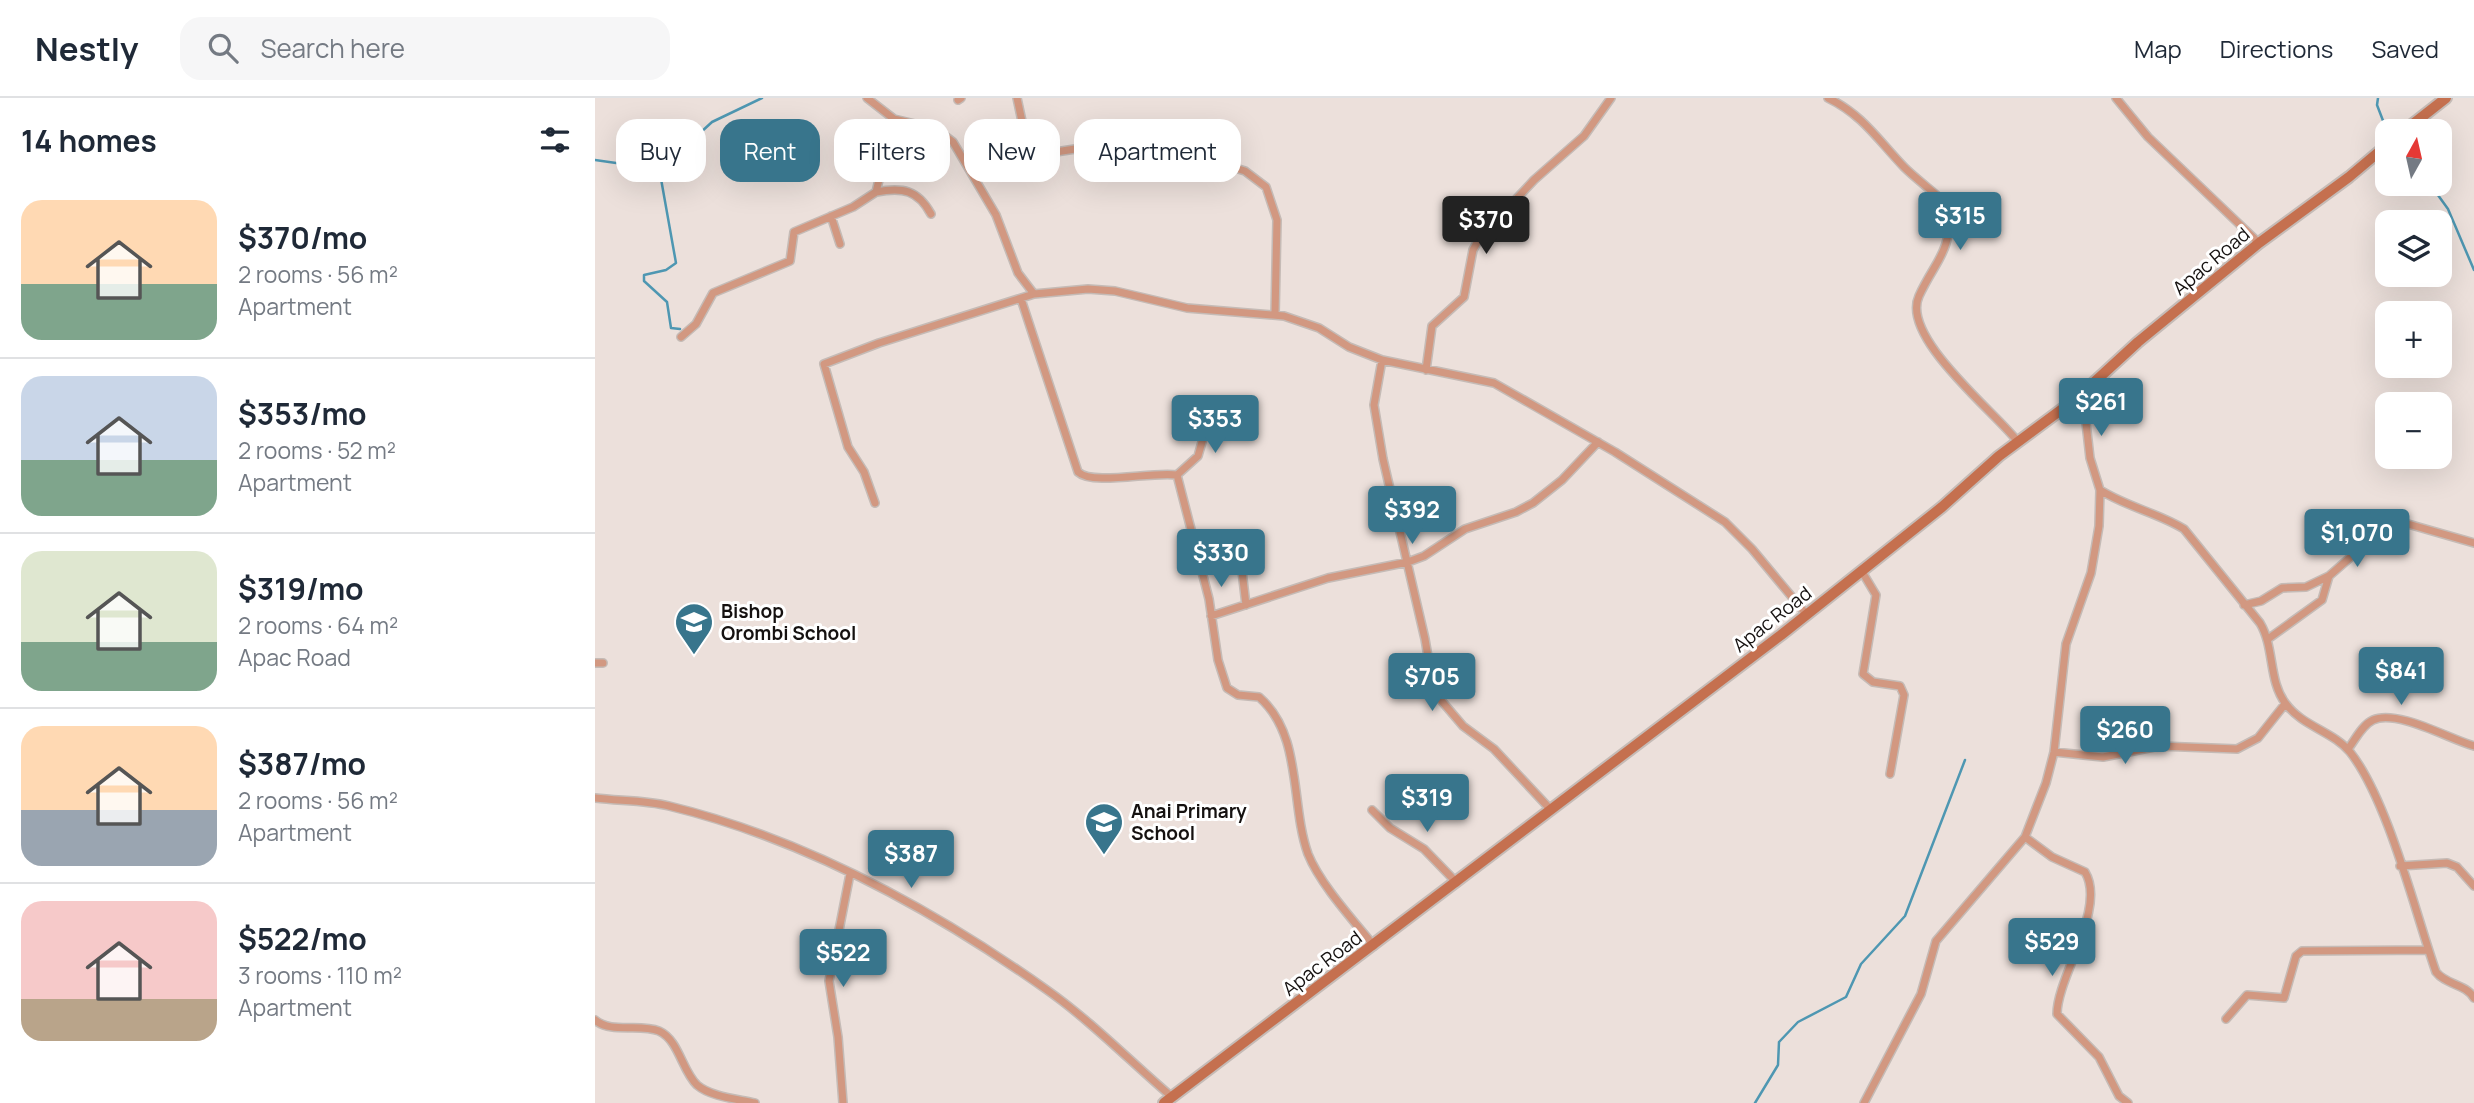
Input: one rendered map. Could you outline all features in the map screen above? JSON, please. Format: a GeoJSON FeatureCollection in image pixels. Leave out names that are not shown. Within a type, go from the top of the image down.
{"type":"FeatureCollection","features":[{"type":"Feature","properties":{"kind":"main road"},"geometry":{"type":"LineString","coordinates":[[2419,119],[2446,98]]}},
{"type":"Feature","properties":{"kind":"main road","name":"Apac Road"},"geometry":{"type":"LineString","coordinates":[[1168,1100],[1807,615],[2018,442],[2077,398],[2138,342],[2259,243],[2350,177],[2375,155]]}},
{"type":"Feature","properties":{"kind":"street"},"geometry":{"type":"LineString","coordinates":[[867,98],[894,119]]}},
{"type":"Feature","properties":{"kind":"street"},"geometry":{"type":"LineString","coordinates":[[1017,98],[1022,119]]}},
{"type":"Feature","properties":{"kind":"street"},"geometry":{"type":"LineString","coordinates":[[1426,370],[1432,326],[1464,297],[1473,250],[1479,239],[1534,180],[1584,136],[1611,98]]}},
{"type":"Feature","properties":{"kind":"street"},"geometry":{"type":"LineString","coordinates":[[1828,98],[1851,111],[1880,136],[1904,167],[1949,207],[1947,246],[1919,296],[1917,314],[1930,346],[1943,365],[1999,418],[2018,442]]}},
{"type":"Feature","properties":{"kind":"street"},"geometry":{"type":"LineString","coordinates":[[2116,98],[2148,137],[2259,243]]}},
{"type":"Feature","properties":{"kind":"street"},"geometry":{"type":"LineString","coordinates":[[1060,149],[1151,135],[1183,152],[1245,172],[1266,187],[1273,200],[1277,220],[1275,315]]}},
{"type":"Feature","properties":{"kind":"street"},"geometry":{"type":"LineString","coordinates":[[950,140],[964,160]]}},
{"type":"Feature","properties":{"kind":"street"},"geometry":{"type":"LineString","coordinates":[[876,192],[878,182]]}},
{"type":"Feature","properties":{"kind":"street"},"geometry":{"type":"LineString","coordinates":[[977,182],[996,215],[1013,265],[1027,288],[1034,293]]}},
{"type":"Feature","properties":{"kind":"street"},"geometry":{"type":"LineString","coordinates":[[681,337],[696,324],[712,293],[790,261],[794,232],[876,192],[909,190],[921,197],[931,214]]}},
{"type":"Feature","properties":{"kind":"street"},"geometry":{"type":"LineString","coordinates":[[831,216],[840,244]]}},
{"type":"Feature","properties":{"kind":"street"},"geometry":{"type":"LineString","coordinates":[[875,503],[864,472],[848,447],[824,365],[879,343],[1034,293],[1088,289],[1115,291],[1187,308],[1275,315],[1319,328],[1349,347],[1382,360],[1494,383],[1598,442],[1725,522],[1752,549],[1807,615]]}},
{"type":"Feature","properties":{"kind":"street"},"geometry":{"type":"LineString","coordinates":[[1021,299],[1078,472],[1091,479],[1157,472],[1177,475]]}},
{"type":"Feature","properties":{"kind":"street"},"geometry":{"type":"LineString","coordinates":[[1382,360],[1374,405],[1383,459],[1437,698],[1464,726],[1494,749],[1551,810]]}},
{"type":"Feature","properties":{"kind":"street"},"geometry":{"type":"LineString","coordinates":[[1864,1103],[1921,994],[1936,941],[2025,837],[2046,783],[2054,752],[2066,644],[2091,573],[2099,526],[2101,490],[2090,458],[2085,414],[2077,398]]}},
{"type":"Feature","properties":{"kind":"street"},"geometry":{"type":"LineString","coordinates":[[1177,475],[1203,449],[1204,435],[1196,424]]}},
{"type":"Feature","properties":{"kind":"street"},"geometry":{"type":"LineString","coordinates":[[1211,616],[1328,578],[1408,562],[1441,547],[1465,528],[1533,503],[1562,480],[1598,442]]}},
{"type":"Feature","properties":{"kind":"street"},"geometry":{"type":"LineString","coordinates":[[1177,475],[1227,688],[1238,695],[1254,695],[1268,705],[1283,734],[1291,761],[1308,853],[1318,872],[1374,946]]}},
{"type":"Feature","properties":{"kind":"street"},"geometry":{"type":"LineString","coordinates":[[2101,490],[2123,504],[2170,520],[2184,529],[2211,558],[2260,623],[2268,639],[2276,680],[2285,704],[2348,749],[2372,792],[2438,975],[2467,989],[2474,998]]}},
{"type":"Feature","properties":{"kind":"street"},"geometry":{"type":"LineString","coordinates":[[2244,605],[2260,601],[2282,588],[2306,587],[2329,576],[2368,542],[2405,520],[2474,543]]}},
{"type":"Feature","properties":{"kind":"street"},"geometry":{"type":"LineString","coordinates":[[1238,537],[1246,605]]}},
{"type":"Feature","properties":{"kind":"street"},"geometry":{"type":"LineString","coordinates":[[1861,570],[1876,595],[1863,674],[1873,682],[1900,686],[1904,695],[1890,775]]}},
{"type":"Feature","properties":{"kind":"street"},"geometry":{"type":"LineString","coordinates":[[2268,639],[2322,600],[2329,576]]}},
{"type":"Feature","properties":{"kind":"street"},"geometry":{"type":"LineString","coordinates":[[2054,752],[2103,757],[2159,746],[2237,749],[2258,738],[2285,704]]}},
{"type":"Feature","properties":{"kind":"street"},"geometry":{"type":"LineString","coordinates":[[2348,749],[2364,727],[2381,718],[2419,724],[2437,734],[2474,746]]}},
{"type":"Feature","properties":{"kind":"street"},"geometry":{"type":"LineString","coordinates":[[595,798],[666,805],[780,841],[850,874],[937,920],[1049,992],[1168,1100]]}},
{"type":"Feature","properties":{"kind":"street"},"geometry":{"type":"LineString","coordinates":[[1372,810],[1390,828],[1424,849],[1457,883]]}},
{"type":"Feature","properties":{"kind":"street"},"geometry":{"type":"LineString","coordinates":[[2025,837],[2052,857],[2085,872],[2088,877],[2088,902],[2082,936],[2057,1014],[2099,1057],[2119,1096],[2128,1103]]}},
{"type":"Feature","properties":{"kind":"street"},"geometry":{"type":"LineString","coordinates":[[2400,866],[2447,863],[2457,867],[2474,886]]}},
{"type":"Feature","properties":{"kind":"street"},"geometry":{"type":"LineString","coordinates":[[843,1103],[838,1037],[829,981],[850,874]]}},
{"type":"Feature","properties":{"kind":"street"},"geometry":{"type":"LineString","coordinates":[[2226,1019],[2247,995],[2284,998],[2296,956],[2302,951],[2428,950]]}},
{"type":"Feature","properties":{"kind":"street"},"geometry":{"type":"LineString","coordinates":[[595,1020],[604,1025],[661,1032],[671,1041],[697,1085],[727,1097],[755,1103]]}},
{"type":"Feature","properties":{"kind":"waterway"},"geometry":{"type":"LineString","coordinates":[[595,160],[644,167],[675,156],[712,122],[762,98]]}},
{"type":"Feature","properties":{"kind":"waterway"},"geometry":{"type":"LineString","coordinates":[[2378,98],[2377,105],[2382,119]]}},
{"type":"Feature","properties":{"kind":"waterway"},"geometry":{"type":"LineString","coordinates":[[662,182],[676,263],[666,270],[644,275],[644,281],[667,302],[671,328],[680,329]]}},
{"type":"Feature","properties":{"kind":"waterway"},"geometry":{"type":"LineString","coordinates":[[2439,196],[2448,209],[2474,270]]}},
{"type":"Feature","properties":{"kind":"waterway"},"geometry":{"type":"LineString","coordinates":[[1755,1103],[1778,1065],[1779,1042],[1798,1022],[1846,997],[1861,964],[1905,916],[1965,760]]}},
{"type":"Feature","properties":{"kind":"place","name":"Bishop Orombi School"},"geometry":{"type":"Point","coordinates":[694,656]}},
{"type":"Feature","properties":{"kind":"place","name":"Anai Primary School"},"geometry":{"type":"Point","coordinates":[1104,856]}}]}
